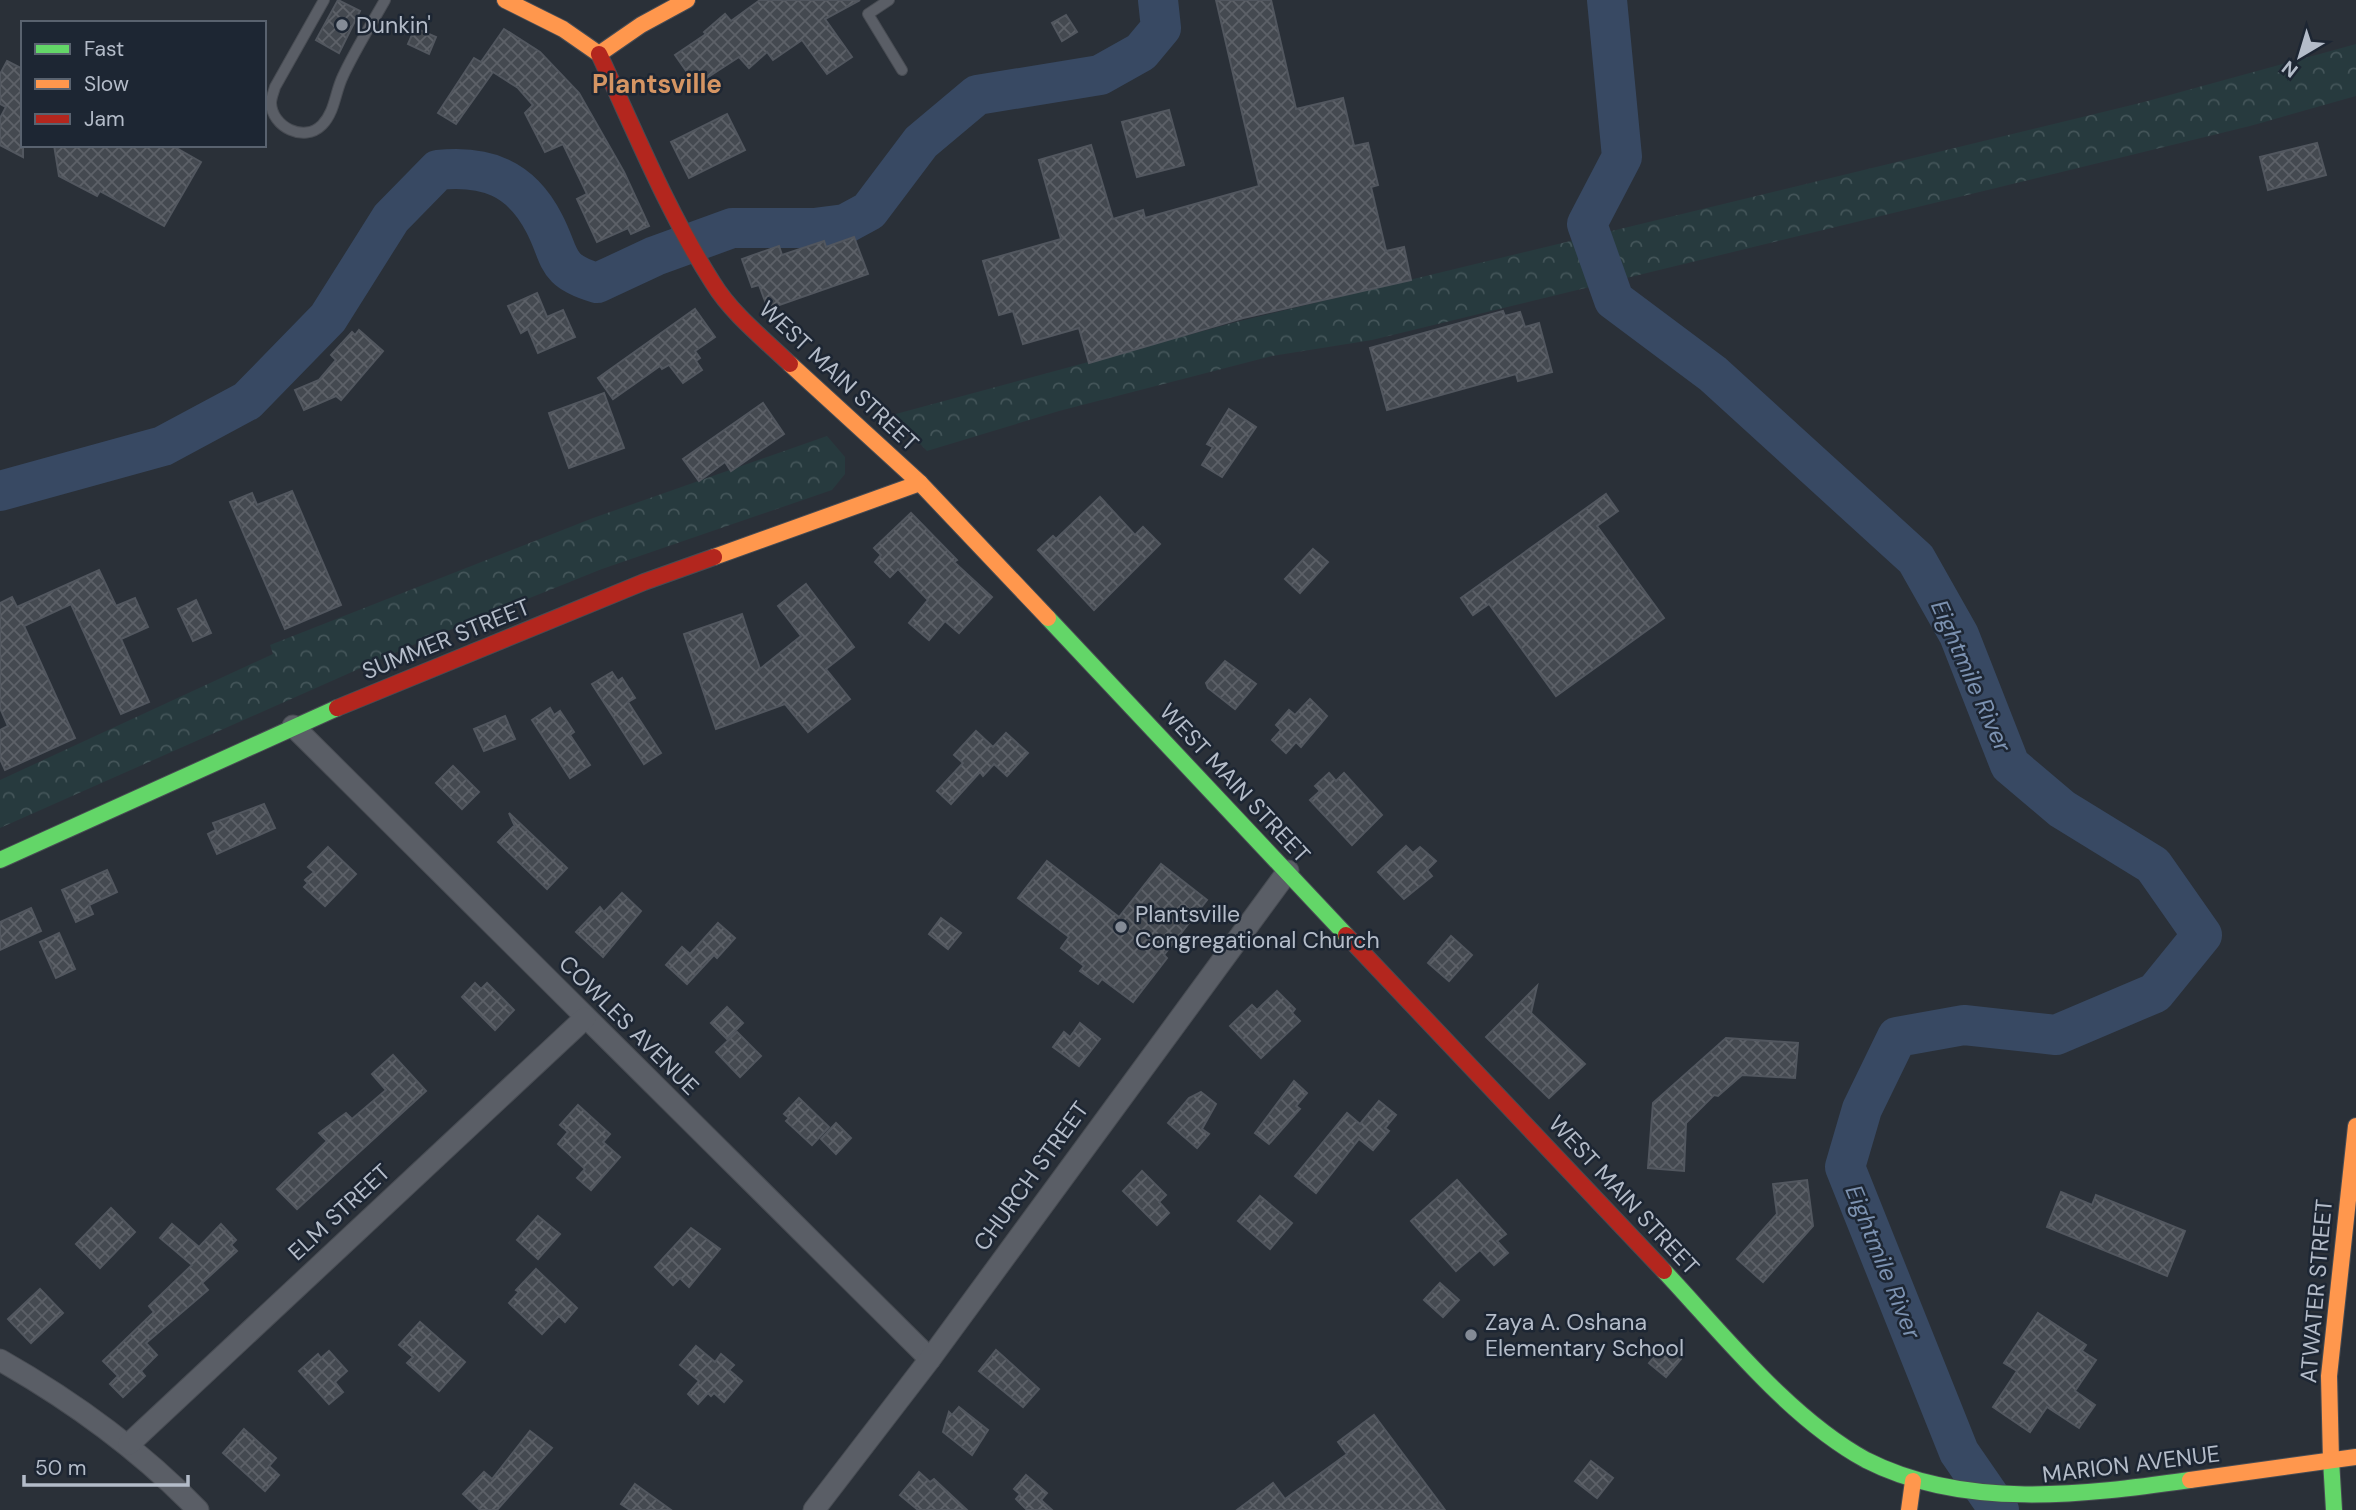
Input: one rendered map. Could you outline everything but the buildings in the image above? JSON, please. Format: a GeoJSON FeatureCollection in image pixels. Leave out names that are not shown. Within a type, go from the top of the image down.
{"type":"FeatureCollection","features":[{"type":"Feature","properties":{"kind":"main road"},"geometry":{"type":"LineString","coordinates":[[505,0],[563,29],[599,54],[641,25],[687,0]]}},
{"type":"Feature","properties":{"kind":"main road","name":"WEST MAIN STREET"},"geometry":{"type":"LineString","coordinates":[[599,54],[701,265],[714,285],[755,331],[920,483],[1791,1405],[1868,1461],[1913,1481]]}},
{"type":"Feature","properties":{"kind":"main road","name":"SUMMER STREET"},"geometry":{"type":"LineString","coordinates":[[0,860],[293,726],[644,582],[920,483]]}},
{"type":"Feature","properties":{"kind":"main road","name":"ATWATER STREET"},"geometry":{"type":"LineString","coordinates":[[2334,1510],[2329,1376],[2356,1126]]}},
{"type":"Feature","properties":{"kind":"main road","name":"MARION AVENUE"},"geometry":{"type":"LineString","coordinates":[[1913,1481],[1969,1493],[2010,1498],[2113,1492],[2356,1457]]}},
{"type":"Feature","properties":{"kind":"main road"},"geometry":{"type":"LineString","coordinates":[[1909,1510],[1913,1481]]}},
{"type":"Feature","properties":{"kind":"street","name":"COWLES AVENUE"},"geometry":{"type":"LineString","coordinates":[[293,726],[930,1359]]}},
{"type":"Feature","properties":{"kind":"street","name":"CHURCH STREET"},"geometry":{"type":"LineString","coordinates":[[814,1510],[930,1359],[1287,871]]}},
{"type":"Feature","properties":{"kind":"street","name":"ELM STREET"},"geometry":{"type":"LineString","coordinates":[[130,1444],[585,1018]]}},
{"type":"Feature","properties":{"kind":"street"},"geometry":{"type":"LineString","coordinates":[[0,1360],[58,1393],[130,1444],[198,1510]]}},
{"type":"Feature","properties":{"kind":"lane"},"geometry":{"type":"LineString","coordinates":[[324,0],[275,87],[271,102],[276,119],[288,130],[299,133],[313,132],[329,116],[344,73],[385,0]]}},
{"type":"Feature","properties":{"kind":"lane"},"geometry":{"type":"LineString","coordinates":[[889,0],[867,14],[902,70]]}},
{"type":"Feature","properties":{"kind":"green space"},"geometry":{"type":"Polygon","coordinates":[[[2356,44],[2356,96],[2250,126],[1372,340],[1272,356],[1059,411],[927,451],[892,415],[1240,321],[2144,102],[2356,44]]]}},
{"type":"Feature","properties":{"kind":"green space"},"geometry":{"type":"Polygon","coordinates":[[[827,436],[845,457],[845,474],[832,490],[602,569],[415,644],[0,828],[0,780],[273,654],[270,645],[593,518],[827,436]]]}},
{"type":"Feature","properties":{"kind":"waterway"},"geometry":{"type":"LineString","coordinates":[[0,491],[163,446],[247,401],[328,318],[391,218],[438,170],[472,170],[487,173],[513,185],[535,208],[566,267],[573,273],[597,283],[655,256],[732,228],[814,228],[845,224],[869,211],[921,142],[977,95],[1100,75],[1141,52],[1161,28],[1158,0]]}},
{"type":"Feature","properties":{"kind":"waterway","name":"Eightmile River"},"geometry":{"type":"LineString","coordinates":[[1607,0],[1622,157],[1587,224],[1614,300],[1713,374],[1916,559],[1959,635],[2010,765],[2062,809],[2153,865],[2202,935],[2155,993],[2056,1035],[1964,1025],[1897,1037],[1862,1109],[1845,1167],[1959,1452],[1999,1510]]}},
{"type":"Feature","properties":{"kind":"traffic: fast"},"geometry":{"type":"LineString","coordinates":[[1048,618],[1346,935]]}},
{"type":"Feature","properties":{"kind":"traffic: fast"},"geometry":{"type":"LineString","coordinates":[[0,860],[337,708]]}},
{"type":"Feature","properties":{"kind":"traffic: fast"},"geometry":{"type":"LineString","coordinates":[[1664,1271],[1758,1373],[1810,1422],[1866,1460],[1904,1476],[1943,1486],[2025,1494],[2108,1490],[2190,1480]]}},
{"type":"Feature","properties":{"kind":"traffic: fast"},"geometry":{"type":"LineString","coordinates":[[2331,1460],[2334,1510]]}},
{"type":"Feature","properties":{"kind":"traffic: slow"},"geometry":{"type":"LineString","coordinates":[[505,0],[563,29],[599,54],[641,25],[687,0]]}},
{"type":"Feature","properties":{"kind":"traffic: slow"},"geometry":{"type":"LineString","coordinates":[[790,364],[920,483],[1048,618]]}},
{"type":"Feature","properties":{"kind":"traffic: slow"},"geometry":{"type":"LineString","coordinates":[[714,557],[920,483]]}},
{"type":"Feature","properties":{"kind":"traffic: slow"},"geometry":{"type":"LineString","coordinates":[[2331,1460],[2329,1376],[2356,1126]]}},
{"type":"Feature","properties":{"kind":"traffic: slow"},"geometry":{"type":"LineString","coordinates":[[2190,1480],[2356,1457]]}},
{"type":"Feature","properties":{"kind":"traffic: slow"},"geometry":{"type":"LineString","coordinates":[[1909,1510],[1913,1481]]}},
{"type":"Feature","properties":{"kind":"traffic: jam"},"geometry":{"type":"LineString","coordinates":[[599,54],[666,199],[696,256],[739,316],[790,364]]}},
{"type":"Feature","properties":{"kind":"traffic: jam"},"geometry":{"type":"LineString","coordinates":[[337,708],[644,582],[714,557]]}},
{"type":"Feature","properties":{"kind":"traffic: jam"},"geometry":{"type":"LineString","coordinates":[[1346,935],[1664,1271]]}},
{"type":"Feature","properties":{"kind":"place","name":"Dunkin'"},"geometry":{"type":"Point","coordinates":[342,25]}},
{"type":"Feature","properties":{"kind":"place","name":"Plantsville Congregational Church"},"geometry":{"type":"Point","coordinates":[1121,927]}},
{"type":"Feature","properties":{"kind":"place","name":"Zaya A. Oshana Elementary School"},"geometry":{"type":"Point","coordinates":[1471,1335]}},
{"type":"Feature","properties":{"kind":"district","name":"Plantsville"},"geometry":{"type":"Point","coordinates":[657,84]}}]}
